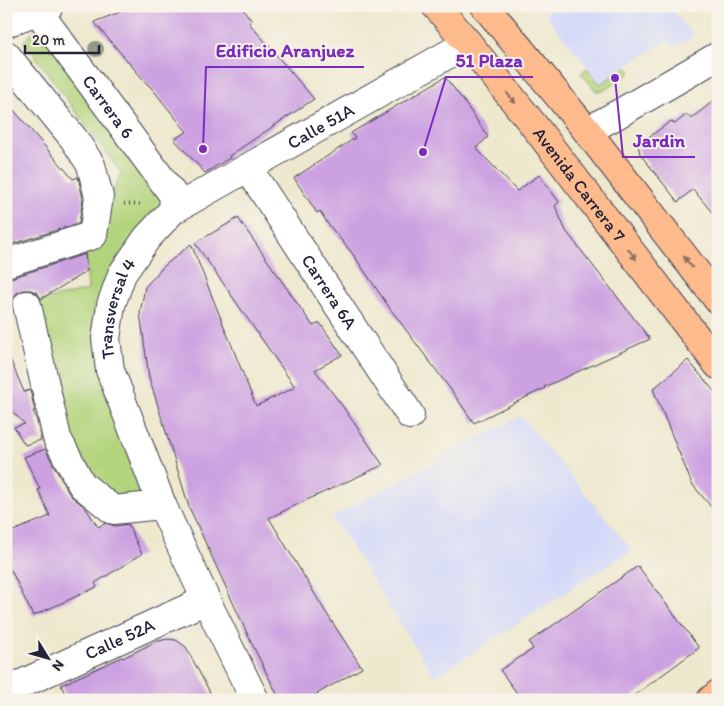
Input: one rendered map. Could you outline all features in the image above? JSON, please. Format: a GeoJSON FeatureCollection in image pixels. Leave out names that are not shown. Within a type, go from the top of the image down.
{"type":"FeatureCollection","features":[{"type":"Feature","properties":{"kind":"main road","name":"Avenida Carrera 7"},"geometry":{"type":"LineString","coordinates":[[436,6],[532,123],[718,365]]}},
{"type":"Feature","properties":{"kind":"main road"},"geometry":{"type":"LineString","coordinates":[[485,6],[587,131],[718,300]]}},
{"type":"Feature","properties":{"kind":"main road"},"geometry":{"type":"LineString","coordinates":[[711,700],[718,694]]}},
{"type":"Feature","properties":{"kind":"street"},"geometry":{"type":"LineString","coordinates":[[6,23],[41,8]]}},
{"type":"Feature","properties":{"kind":"street","name":"Carrera 6"},"geometry":{"type":"LineString","coordinates":[[41,8],[174,196],[173,207]]}},
{"type":"Feature","properties":{"kind":"street","name":"Calle 51A"},"geometry":{"type":"LineString","coordinates":[[173,207],[248,168],[468,43]]}},
{"type":"Feature","properties":{"kind":"street"},"geometry":{"type":"LineString","coordinates":[[6,55],[74,139],[91,165],[99,197],[93,235],[6,263]]}},
{"type":"Feature","properties":{"kind":"street"},"geometry":{"type":"LineString","coordinates":[[587,131],[627,110],[718,56]]}},
{"type":"Feature","properties":{"kind":"street","name":"Carrera 6A"},"geometry":{"type":"LineString","coordinates":[[248,168],[410,415]]}},
{"type":"Feature","properties":{"kind":"street","name":"Transversal 4"},"geometry":{"type":"LineString","coordinates":[[173,207],[147,238],[122,274],[111,305],[106,339],[110,370],[162,505],[255,700]]}},
{"type":"Feature","properties":{"kind":"street"},"geometry":{"type":"LineString","coordinates":[[27,305],[57,438],[82,485],[113,510],[162,505]]}},
{"type":"Feature","properties":{"kind":"street","name":"Calle 52A"},"geometry":{"type":"LineString","coordinates":[[6,691],[206,600]]}},
{"type":"Feature","properties":{"kind":"path"},"geometry":{"type":"LineString","coordinates":[[98,204],[173,207]]}},
{"type":"Feature","properties":{"kind":"shaded area"},"geometry":{"type":"Polygon","coordinates":[[[555,6],[668,6],[694,36],[674,48],[668,40],[600,83],[545,14],[555,6]]]}},
{"type":"Feature","properties":{"kind":"shaded area"},"geometry":{"type":"Polygon","coordinates":[[[521,416],[632,550],[435,677],[332,517],[521,416]]]}},
{"type":"Feature","properties":{"kind":"green space"},"geometry":{"type":"Polygon","coordinates":[[[41,24],[171,190],[101,361],[148,498],[110,494],[65,434],[39,301],[88,290],[85,246],[93,235],[121,173],[24,41],[41,24]]]}},
{"type":"Feature","properties":{"kind":"green space"},"geometry":{"type":"Polygon","coordinates":[[[627,67],[631,72],[603,91],[596,91],[581,73],[587,68],[600,84],[627,67]]]}},
{"type":"Feature","properties":{"kind":"building"},"geometry":{"type":"Polygon","coordinates":[[[136,6],[241,6],[252,21],[249,23],[314,99],[229,156],[230,158],[205,173],[174,139],[187,132],[94,22],[136,6]]]}},
{"type":"Feature","properties":{"kind":"building"},"geometry":{"type":"Polygon","coordinates":[[[445,77],[488,137],[476,148],[517,191],[539,175],[559,202],[555,206],[566,231],[650,339],[544,387],[474,423],[391,310],[352,253],[328,224],[320,211],[317,213],[294,178],[355,138],[351,133],[445,77]]]}},
{"type":"Feature","properties":{"kind":"building"},"geometry":{"type":"Polygon","coordinates":[[[718,97],[718,220],[693,189],[678,202],[640,154],[638,145],[671,121],[675,124],[687,114],[691,119],[718,97]]]}},
{"type":"Feature","properties":{"kind":"building"},"geometry":{"type":"Polygon","coordinates":[[[6,101],[73,179],[78,177],[83,199],[79,223],[6,246],[6,101]]]}},
{"type":"Feature","properties":{"kind":"building"},"geometry":{"type":"Polygon","coordinates":[[[238,218],[313,326],[320,323],[342,355],[315,370],[383,465],[269,518],[362,668],[306,700],[280,700],[252,644],[189,507],[149,377],[140,313],[145,287],[163,267],[191,244],[256,406],[295,387],[195,243],[238,218]]]}},
{"type":"Feature","properties":{"kind":"building"},"geometry":{"type":"Polygon","coordinates":[[[85,254],[87,271],[41,299],[37,292],[24,290],[17,293],[12,302],[6,305],[6,278],[85,254]]]}},
{"type":"Feature","properties":{"kind":"building"},"geometry":{"type":"Polygon","coordinates":[[[6,349],[24,392],[30,390],[35,411],[33,411],[41,440],[25,445],[14,427],[25,424],[6,406],[6,349]]]}},
{"type":"Feature","properties":{"kind":"building"},"geometry":{"type":"Polygon","coordinates":[[[688,360],[718,396],[718,515],[692,484],[653,389],[688,360]]]}},
{"type":"Feature","properties":{"kind":"building"},"geometry":{"type":"Polygon","coordinates":[[[45,449],[68,492],[85,507],[98,527],[106,523],[115,526],[128,524],[142,554],[95,583],[97,587],[33,616],[11,570],[6,572],[6,534],[50,516],[38,489],[40,489],[24,457],[45,449]]]}},
{"type":"Feature","properties":{"kind":"building"},"geometry":{"type":"Polygon","coordinates":[[[638,566],[699,648],[628,700],[522,700],[500,670],[533,649],[529,642],[638,566]]]}},
{"type":"Feature","properties":{"kind":"building"},"geometry":{"type":"Polygon","coordinates":[[[167,639],[176,640],[186,647],[214,700],[68,700],[61,685],[155,642],[167,639]]]}},
{"type":"Feature","properties":{"kind":"place","name":"Jardin"},"geometry":{"type":"Point","coordinates":[615,78]}},
{"type":"Feature","properties":{"kind":"place","name":"Edificio Aranjuez"},"geometry":{"type":"Point","coordinates":[203,149]}},
{"type":"Feature","properties":{"kind":"place","name":"51 Plaza"},"geometry":{"type":"Point","coordinates":[423,152]}}]}
